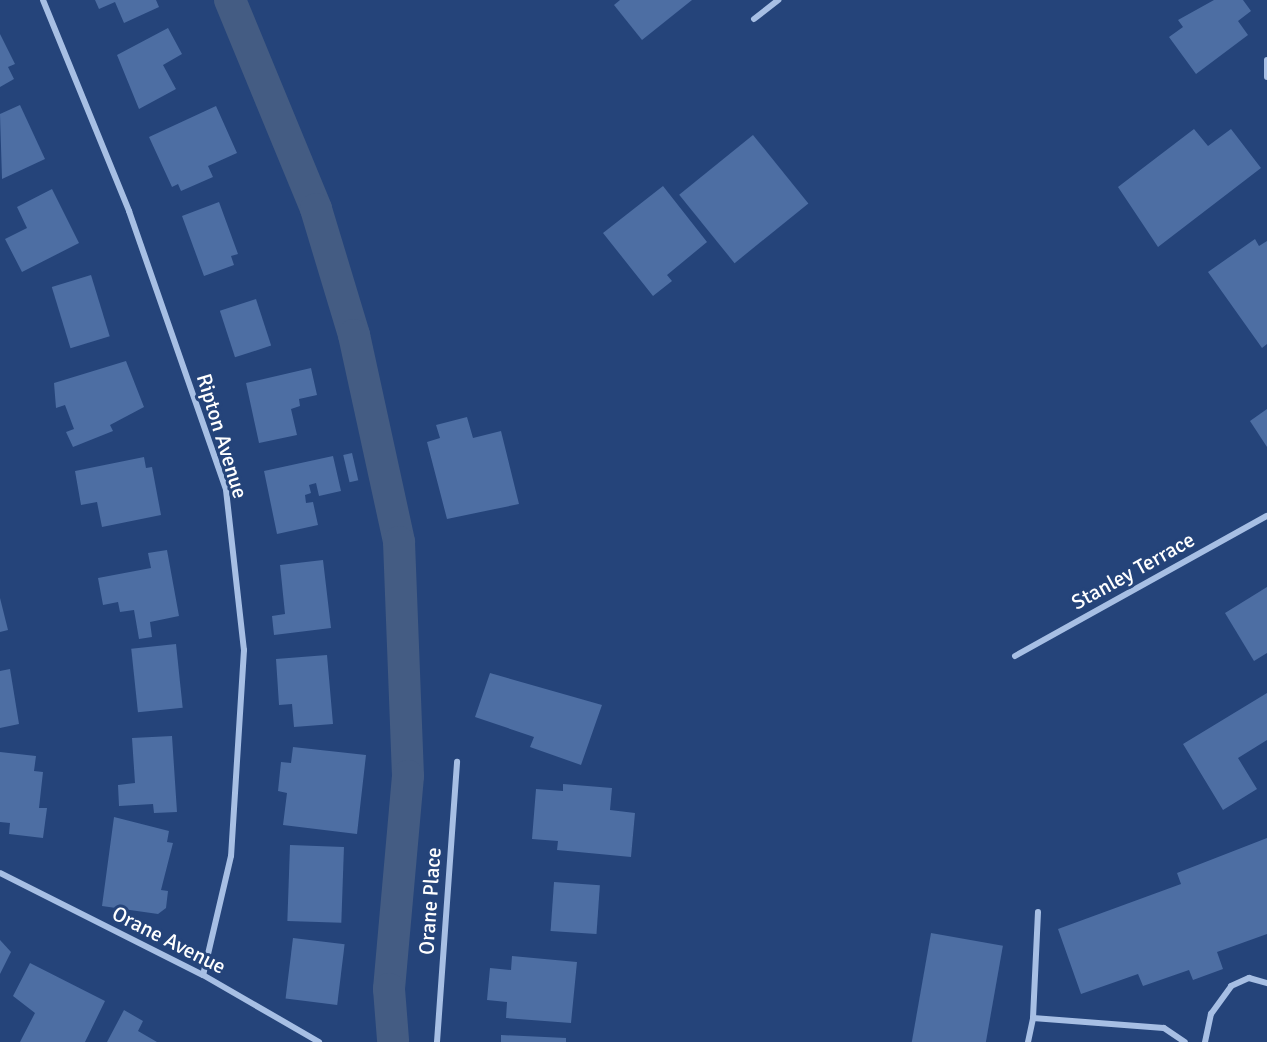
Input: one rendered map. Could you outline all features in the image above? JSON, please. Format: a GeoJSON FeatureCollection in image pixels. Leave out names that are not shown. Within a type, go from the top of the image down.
{"type":"FeatureCollection","features":[{"type":"Feature","properties":{"kind":"street","name":"Ripton Avenue"},"geometry":{"type":"LineString","coordinates":[[43,0],[129,211],[226,490],[244,650],[231,856],[203,975]]}},
{"type":"Feature","properties":{"kind":"street"},"geometry":{"type":"LineString","coordinates":[[754,19],[778,0]]}},
{"type":"Feature","properties":{"kind":"street"},"geometry":{"type":"LineString","coordinates":[[1267,60],[1267,77]]}},
{"type":"Feature","properties":{"kind":"street","name":"Stanley Terrace"},"geometry":{"type":"LineString","coordinates":[[1015,656],[1267,516]]}},
{"type":"Feature","properties":{"kind":"street","name":"Orane Place"},"geometry":{"type":"LineString","coordinates":[[437,1042],[457,762]]}},
{"type":"Feature","properties":{"kind":"street","name":"Orane Avenue"},"geometry":{"type":"LineString","coordinates":[[0,873],[203,975],[319,1042]]}},
{"type":"Feature","properties":{"kind":"street"},"geometry":{"type":"LineString","coordinates":[[1028,1042],[1033,1018],[1038,912]]}},
{"type":"Feature","properties":{"kind":"street"},"geometry":{"type":"LineString","coordinates":[[1205,1042],[1211,1014],[1231,986],[1250,978],[1267,983]]}},
{"type":"Feature","properties":{"kind":"street"},"geometry":{"type":"LineString","coordinates":[[1033,1018],[1164,1028],[1185,1042]]}},
{"type":"Feature","properties":{"kind":"building"},"geometry":{"type":"Polygon","coordinates":[[[95,0],[156,0],[159,7],[124,23],[115,2],[99,9],[95,0]]]}},
{"type":"Feature","properties":{"kind":"building"},"geometry":{"type":"Polygon","coordinates":[[[620,0],[692,0],[642,40],[614,5],[620,0]]]}},
{"type":"Feature","properties":{"kind":"building"},"geometry":{"type":"Polygon","coordinates":[[[1214,0],[1243,0],[1251,11],[1238,21],[1248,35],[1196,74],[1169,37],[1183,27],[1178,20],[1214,0]]]}},
{"type":"Feature","properties":{"kind":"building"},"geometry":{"type":"Polygon","coordinates":[[[168,28],[182,54],[163,65],[176,89],[139,109],[117,55],[168,28]]]}},
{"type":"Feature","properties":{"kind":"building"},"geometry":{"type":"Polygon","coordinates":[[[0,34],[15,64],[8,67],[14,79],[0,87],[0,34]]]}},
{"type":"Feature","properties":{"kind":"building"},"geometry":{"type":"Polygon","coordinates":[[[20,105],[45,159],[2,179],[0,114],[20,105]]]}},
{"type":"Feature","properties":{"kind":"building"},"geometry":{"type":"Polygon","coordinates":[[[216,106],[237,153],[208,166],[213,177],[181,191],[178,184],[172,187],[149,137],[216,106]]]}},
{"type":"Feature","properties":{"kind":"building"},"geometry":{"type":"Polygon","coordinates":[[[1194,129],[1208,146],[1231,129],[1261,168],[1158,247],[1118,187],[1194,129]]]}},
{"type":"Feature","properties":{"kind":"building"},"geometry":{"type":"Polygon","coordinates":[[[753,135],[808,203],[735,263],[679,195],[753,135]]]}},
{"type":"Feature","properties":{"kind":"building"},"geometry":{"type":"Polygon","coordinates":[[[663,186],[707,242],[667,275],[672,281],[653,296],[603,233],[663,186]]]}},
{"type":"Feature","properties":{"kind":"building"},"geometry":{"type":"Polygon","coordinates":[[[52,189],[79,243],[22,272],[5,239],[27,228],[17,207],[52,189]]]}},
{"type":"Feature","properties":{"kind":"building"},"geometry":{"type":"Polygon","coordinates":[[[219,202],[238,254],[231,256],[234,265],[204,276],[182,216],[219,202]]]}},
{"type":"Feature","properties":{"kind":"building"},"geometry":{"type":"Polygon","coordinates":[[[1255,239],[1259,246],[1267,241],[1267,344],[1262,348],[1208,272],[1255,239]]]}},
{"type":"Feature","properties":{"kind":"building"},"geometry":{"type":"Polygon","coordinates":[[[91,275],[110,336],[71,348],[52,287],[91,275]]]}},
{"type":"Feature","properties":{"kind":"building"},"geometry":{"type":"Polygon","coordinates":[[[256,299],[271,346],[235,357],[220,311],[256,299]]]}},
{"type":"Feature","properties":{"kind":"building"},"geometry":{"type":"Polygon","coordinates":[[[126,361],[144,407],[110,425],[113,431],[73,447],[66,432],[74,429],[65,405],[56,408],[54,383],[126,361]]]}},
{"type":"Feature","properties":{"kind":"building"},"geometry":{"type":"Polygon","coordinates":[[[311,368],[317,395],[299,399],[300,406],[291,409],[297,435],[259,443],[246,383],[311,368]]]}},
{"type":"Feature","properties":{"kind":"building"},"geometry":{"type":"Polygon","coordinates":[[[1267,409],[1267,447],[1250,421],[1267,409]]]}},
{"type":"Feature","properties":{"kind":"building"},"geometry":{"type":"Polygon","coordinates":[[[467,417],[473,438],[501,431],[519,504],[447,519],[427,442],[440,438],[436,425],[467,417]]]}},
{"type":"Feature","properties":{"kind":"building"},"geometry":{"type":"Polygon","coordinates":[[[352,453],[358,480],[350,482],[343,455],[352,453]]]}},
{"type":"Feature","properties":{"kind":"building"},"geometry":{"type":"Polygon","coordinates":[[[333,456],[341,491],[319,496],[316,483],[309,485],[311,493],[305,495],[306,503],[313,502],[318,525],[277,534],[264,471],[333,456]]]}},
{"type":"Feature","properties":{"kind":"building"},"geometry":{"type":"Polygon","coordinates":[[[144,457],[146,468],[152,467],[161,515],[102,527],[97,502],[81,505],[75,471],[144,457]]]}},
{"type":"Feature","properties":{"kind":"building"},"geometry":{"type":"Polygon","coordinates":[[[167,550],[179,616],[150,622],[152,637],[139,639],[134,610],[120,612],[118,602],[103,605],[98,578],[151,568],[148,553],[167,550]]]}},
{"type":"Feature","properties":{"kind":"building"},"geometry":{"type":"Polygon","coordinates":[[[323,560],[331,628],[274,635],[272,616],[285,614],[280,565],[323,560]]]}},
{"type":"Feature","properties":{"kind":"building"},"geometry":{"type":"Polygon","coordinates":[[[1267,587],[1267,653],[1254,661],[1225,613],[1267,587]]]}},
{"type":"Feature","properties":{"kind":"building"},"geometry":{"type":"Polygon","coordinates":[[[0,598],[8,630],[0,632],[0,598]]]}},
{"type":"Feature","properties":{"kind":"building"},"geometry":{"type":"Polygon","coordinates":[[[176,644],[183,708],[138,712],[131,649],[176,644]]]}},
{"type":"Feature","properties":{"kind":"building"},"geometry":{"type":"Polygon","coordinates":[[[327,655],[333,724],[294,727],[292,704],[279,705],[276,659],[327,655]]]}},
{"type":"Feature","properties":{"kind":"building"},"geometry":{"type":"Polygon","coordinates":[[[10,669],[19,724],[0,728],[0,671],[10,669]]]}},
{"type":"Feature","properties":{"kind":"building"},"geometry":{"type":"Polygon","coordinates":[[[490,673],[602,705],[581,765],[530,747],[534,737],[475,717],[490,673]]]}},
{"type":"Feature","properties":{"kind":"building"},"geometry":{"type":"Polygon","coordinates":[[[1267,693],[1267,740],[1238,758],[1257,789],[1223,810],[1183,744],[1267,693]]]}},
{"type":"Feature","properties":{"kind":"building"},"geometry":{"type":"Polygon","coordinates":[[[172,736],[177,812],[154,813],[153,804],[119,806],[118,785],[135,783],[132,738],[172,736]]]}},
{"type":"Feature","properties":{"kind":"building"},"geometry":{"type":"Polygon","coordinates":[[[293,747],[366,755],[357,834],[283,825],[287,793],[278,791],[281,762],[291,763],[293,747]]]}},
{"type":"Feature","properties":{"kind":"building"},"geometry":{"type":"Polygon","coordinates":[[[0,752],[36,756],[34,771],[43,772],[39,808],[47,808],[43,838],[9,834],[10,823],[0,822],[0,752]]]}},
{"type":"Feature","properties":{"kind":"building"},"geometry":{"type":"Polygon","coordinates":[[[563,784],[612,788],[610,810],[635,813],[631,857],[557,850],[558,841],[532,839],[536,789],[563,791],[563,784]]]}},
{"type":"Feature","properties":{"kind":"building"},"geometry":{"type":"Polygon","coordinates":[[[114,817],[169,831],[167,842],[173,843],[161,890],[168,891],[166,908],[158,914],[102,906],[114,817]]]}},
{"type":"Feature","properties":{"kind":"building"},"geometry":{"type":"Polygon","coordinates":[[[1267,838],[1267,934],[1217,952],[1223,969],[1193,980],[1189,970],[1143,986],[1138,974],[1081,994],[1058,929],[1181,884],[1177,873],[1267,838]]]}},
{"type":"Feature","properties":{"kind":"building"},"geometry":{"type":"Polygon","coordinates":[[[290,845],[344,847],[341,923],[287,921],[290,845]]]}},
{"type":"Feature","properties":{"kind":"building"},"geometry":{"type":"Polygon","coordinates":[[[554,882],[600,885],[596,934],[551,931],[554,882]]]}},
{"type":"Feature","properties":{"kind":"building"},"geometry":{"type":"Polygon","coordinates":[[[931,933],[1003,946],[986,1042],[912,1042],[931,933]]]}},
{"type":"Feature","properties":{"kind":"building"},"geometry":{"type":"Polygon","coordinates":[[[293,938],[345,944],[337,1005],[286,999],[293,938]]]}},
{"type":"Feature","properties":{"kind":"building"},"geometry":{"type":"Polygon","coordinates":[[[0,940],[11,952],[0,974],[0,940]]]}},
{"type":"Feature","properties":{"kind":"building"},"geometry":{"type":"Polygon","coordinates":[[[512,956],[577,962],[571,1023],[506,1018],[507,1002],[487,1000],[490,968],[511,970],[512,956]]]}},
{"type":"Feature","properties":{"kind":"building"},"geometry":{"type":"Polygon","coordinates":[[[30,963],[105,1001],[85,1042],[20,1042],[35,1013],[13,996],[30,963]]]}},
{"type":"Feature","properties":{"kind":"building"},"geometry":{"type":"Polygon","coordinates":[[[124,1010],[143,1021],[138,1031],[157,1042],[107,1042],[124,1010]]]}},
{"type":"Feature","properties":{"kind":"building"},"geometry":{"type":"Polygon","coordinates":[[[501,1035],[566,1038],[566,1042],[501,1042],[501,1035]]]}},
{"type":"Feature","properties":{"kind":"waterway"},"geometry":{"type":"LineString","coordinates":[[230,0],[316,209],[354,335],[399,542],[408,776],[389,989],[393,1040]]}}]}
